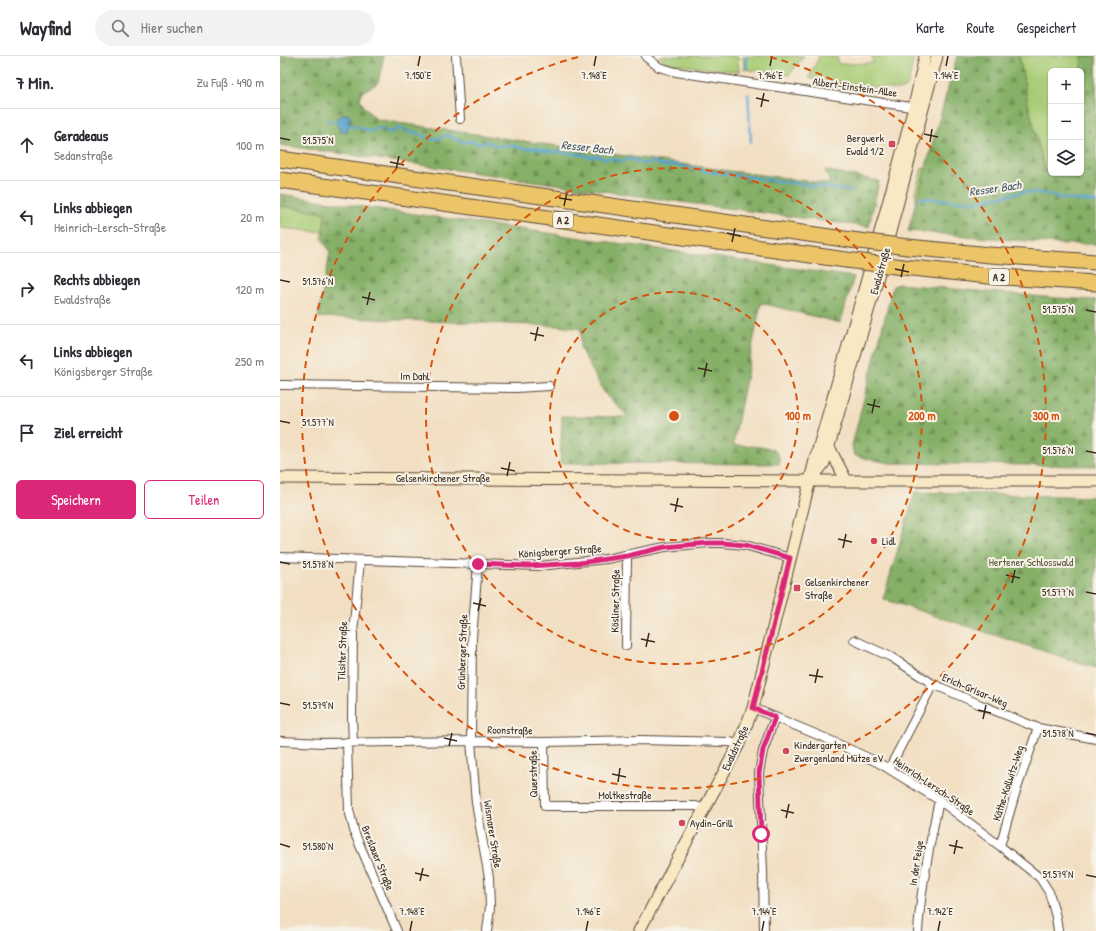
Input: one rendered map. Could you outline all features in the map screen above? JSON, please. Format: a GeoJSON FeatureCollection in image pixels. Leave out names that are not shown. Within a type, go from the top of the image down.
{"type":"FeatureCollection","features":[{"type":"Feature","properties":{"kind":"highway","name":"A 2"},"geometry":{"type":"LineString","coordinates":[[280,159],[852,240],[990,256],[1096,262]]}},
{"type":"Feature","properties":{"kind":"highway","name":"A 2"},"geometry":{"type":"LineString","coordinates":[[280,180],[846,260],[988,276],[1096,283]]}},
{"type":"Feature","properties":{"kind":"main road","name":"Ewaldstraße"},"geometry":{"type":"LineString","coordinates":[[810,481],[824,463],[880,270],[918,108],[925,56]]}},
{"type":"Feature","properties":{"kind":"main road","name":"Ewaldstraße"},"geometry":{"type":"LineString","coordinates":[[639,931],[739,744],[753,708],[763,663],[773,630],[815,460],[918,108],[937,56]]}},
{"type":"Feature","properties":{"kind":"main road"},"geometry":{"type":"LineString","coordinates":[[829,447],[846,480]]}},
{"type":"Feature","properties":{"kind":"main road","name":"Gelsenkirchener Straße"},"geometry":{"type":"LineString","coordinates":[[280,478],[1096,481]]}},
{"type":"Feature","properties":{"kind":"street"},"geometry":{"type":"LineString","coordinates":[[456,56],[460,119]]}},
{"type":"Feature","properties":{"kind":"street","name":"Albert-Einstein-Allee"},"geometry":{"type":"LineString","coordinates":[[646,56],[659,67],[676,72],[918,108]]}},
{"type":"Feature","properties":{"kind":"street","name":"Im Dahl"},"geometry":{"type":"LineString","coordinates":[[280,386],[516,388],[549,386]]}},
{"type":"Feature","properties":{"kind":"street","name":"Königsberger Straße"},"geometry":{"type":"LineString","coordinates":[[280,557],[539,566],[579,563],[627,556],[665,547],[704,543],[723,543],[755,548],[790,558]]}},
{"type":"Feature","properties":{"kind":"street","name":"Kösliner Straße"},"geometry":{"type":"LineString","coordinates":[[626,646],[627,556]]}},
{"type":"Feature","properties":{"kind":"street","name":"Tilsiter Straße"},"geometry":{"type":"LineString","coordinates":[[350,742],[352,717],[353,633],[360,560]]}},
{"type":"Feature","properties":{"kind":"street","name":"Grünberger Straße"},"geometry":{"type":"LineString","coordinates":[[471,741],[472,638],[478,564]]}},
{"type":"Feature","properties":{"kind":"street","name":"Erich-Grisar-Weg"},"geometry":{"type":"LineString","coordinates":[[854,640],[891,657],[933,684],[981,705],[1038,728],[1096,739]]}},
{"type":"Feature","properties":{"kind":"street"},"geometry":{"type":"LineString","coordinates":[[889,769],[933,684]]}},
{"type":"Feature","properties":{"kind":"street","name":"Heinrich-Lersch-Straße"},"geometry":{"type":"LineString","coordinates":[[753,708],[825,738],[889,769],[939,800],[1040,878],[1049,892],[1058,931]]}},
{"type":"Feature","properties":{"kind":"street"},"geometry":{"type":"LineString","coordinates":[[764,931],[759,773],[763,750],[775,717]]}},
{"type":"Feature","properties":{"kind":"street","name":"Käthe-Kollwitz-Weg"},"geometry":{"type":"LineString","coordinates":[[1000,846],[1015,794],[1038,728]]}},
{"type":"Feature","properties":{"kind":"street","name":"Roonstraße"},"geometry":{"type":"LineString","coordinates":[[280,741],[324,743],[640,740],[729,742],[739,744]]}},
{"type":"Feature","properties":{"kind":"street","name":"Wismarer Straße"},"geometry":{"type":"LineString","coordinates":[[471,741],[476,803],[489,878],[490,907],[487,931]]}},
{"type":"Feature","properties":{"kind":"street","name":"Breslauer Straße"},"geometry":{"type":"LineString","coordinates":[[350,742],[349,810],[355,834],[396,931]]}},
{"type":"Feature","properties":{"kind":"street","name":"Querstraße"},"geometry":{"type":"LineString","coordinates":[[544,742],[545,806]]}},
{"type":"Feature","properties":{"kind":"street","name":"In der Feige"},"geometry":{"type":"LineString","coordinates":[[918,931],[927,857],[939,800]]}},
{"type":"Feature","properties":{"kind":"street","name":"Moltkestraße"},"geometry":{"type":"LineString","coordinates":[[545,806],[696,806],[705,809]]}},
{"type":"Feature","properties":{"kind":"green space"},"geometry":{"type":"Polygon","coordinates":[[[280,56],[384,56],[378,83],[362,92],[360,99],[364,107],[376,119],[723,170],[830,184],[825,170],[879,181],[869,227],[280,145],[280,56]]]}},
{"type":"Feature","properties":{"kind":"green space"},"geometry":{"type":"Polygon","coordinates":[[[659,56],[738,56],[739,72],[672,64],[665,62],[659,56]]]}},
{"type":"Feature","properties":{"kind":"green space"},"geometry":{"type":"Polygon","coordinates":[[[743,56],[804,56],[789,75],[744,69],[743,56]]]}},
{"type":"Feature","properties":{"kind":"green space"},"geometry":{"type":"Polygon","coordinates":[[[819,56],[837,56],[838,64],[873,63],[872,56],[914,56],[908,85],[905,88],[898,90],[809,78],[819,56]]]}},
{"type":"Feature","properties":{"kind":"green space"},"geometry":{"type":"Polygon","coordinates":[[[957,56],[1019,56],[1028,104],[1045,171],[1048,170],[1048,176],[1084,176],[1084,109],[1087,108],[1084,96],[1084,68],[1082,68],[1082,56],[1096,56],[1096,244],[1061,244],[908,231],[957,56]]]}},
{"type":"Feature","properties":{"kind":"green space"},"geometry":{"type":"Polygon","coordinates":[[[1019,56],[1096,56],[1096,225],[913,212],[916,202],[916,190],[922,168],[1046,184],[1048,175],[1048,176],[1084,176],[1084,68],[1048,68],[1048,170],[1045,171],[1028,104],[1019,56]]]}},
{"type":"Feature","properties":{"kind":"green space"},"geometry":{"type":"Polygon","coordinates":[[[280,194],[854,277],[840,323],[761,303],[733,445],[763,447],[773,450],[779,456],[779,464],[560,463],[562,416],[628,417],[604,392],[580,348],[581,329],[558,326],[318,317],[330,252],[322,238],[325,213],[280,206],[280,194]]]}},
{"type":"Feature","properties":{"kind":"green space"},"geometry":{"type":"Polygon","coordinates":[[[280,206],[325,213],[323,232],[280,228],[280,206]]]}},
{"type":"Feature","properties":{"kind":"green space"},"geometry":{"type":"Polygon","coordinates":[[[899,284],[1056,298],[1096,300],[1096,466],[890,463],[854,455],[852,445],[893,286],[899,284]]]}},
{"type":"Feature","properties":{"kind":"green space","name":"Hertener Schlosswald"},"geometry":{"type":"Polygon","coordinates":[[[915,492],[1096,497],[1096,668],[883,599],[915,492]]]}},
{"type":"Feature","properties":{"kind":"water"},"geometry":{"type":"Polygon","coordinates":[[[343,114],[350,115],[347,132],[342,131],[337,126],[337,118],[343,114]]]}},
{"type":"Feature","properties":{"kind":"waterway"},"geometry":{"type":"LineString","coordinates":[[746,56],[747,68]]}},
{"type":"Feature","properties":{"kind":"waterway"},"geometry":{"type":"LineString","coordinates":[[748,94],[751,142]]}},
{"type":"Feature","properties":{"kind":"waterway","name":"Resser Bach"},"geometry":{"type":"LineString","coordinates":[[328,120],[339,122]]}},
{"type":"Feature","properties":{"kind":"waterway","name":"Resser Bach"},"geometry":{"type":"LineString","coordinates":[[345,125],[360,127],[368,131],[381,128],[391,133],[399,128],[433,139],[446,135],[463,142],[474,141],[478,144],[488,142],[496,146],[509,145],[526,149],[535,148],[549,152],[579,154],[591,157],[599,156],[605,159],[613,158],[619,161],[630,159],[644,164],[655,162],[666,166],[675,165],[705,171],[852,191]]}},
{"type":"Feature","properties":{"kind":"waterway","name":"Resser Bach"},"geometry":{"type":"LineString","coordinates":[[920,198],[973,202],[1023,192],[1042,193],[1065,199],[1096,202]]}},
{"type":"Feature","properties":{"kind":"place","name":"Bergwerk Ewald 1/2"},"geometry":{"type":"Point","coordinates":[892,144]}},
{"type":"Feature","properties":{"kind":"place","name":"Lidl"},"geometry":{"type":"Point","coordinates":[874,541]}},
{"type":"Feature","properties":{"kind":"place","name":"Gelsenkirchener Straße"},"geometry":{"type":"Point","coordinates":[797,588]}},
{"type":"Feature","properties":{"kind":"place","name":"Kindergarten Zwergenland Mütze eV"},"geometry":{"type":"Point","coordinates":[786,751]}},
{"type":"Feature","properties":{"kind":"place","name":"Aydin-Grill"},"geometry":{"type":"Point","coordinates":[682,823]}},
{"type":"Feature","properties":{"kind":"route"},"geometry":{"type":"LineString","coordinates":[[478,564],[539,566],[579,563],[627,556],[665,547],[709,543],[745,545],[790,558],[753,708],[775,717],[763,750],[759,773],[761,834]]}}]}
